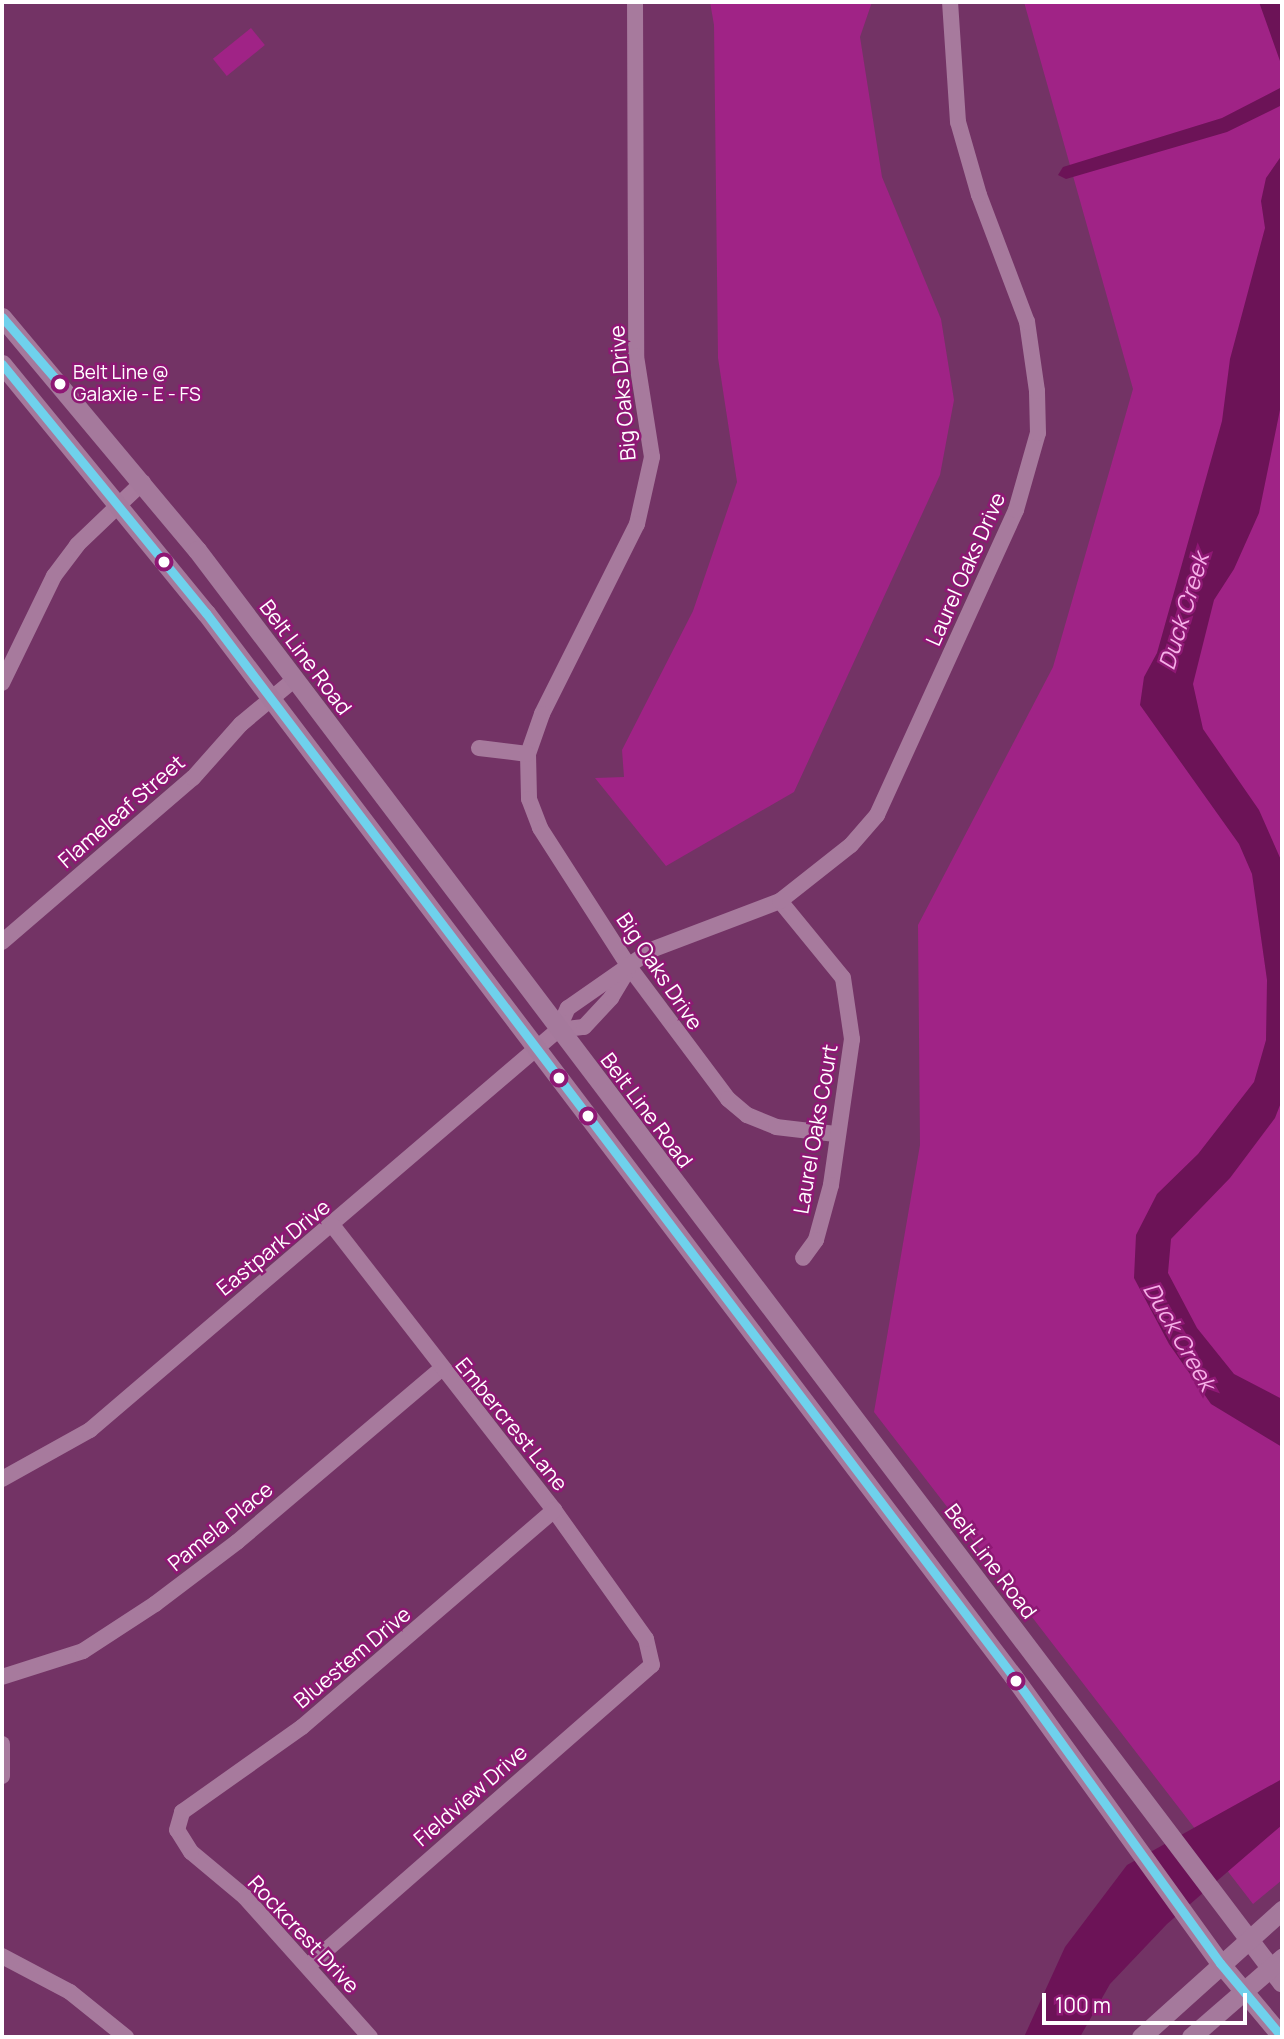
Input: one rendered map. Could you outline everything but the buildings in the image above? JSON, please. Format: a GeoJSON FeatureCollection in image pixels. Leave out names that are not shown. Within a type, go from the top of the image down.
{"type":"FeatureCollection","features":[{"type":"Feature","properties":{"kind":"main road","name":"Belt Line Road"},"geometry":{"type":"LineString","coordinates":[[2,317],[143,482],[295,679],[1227,1912],[1278,1969]]}},
{"type":"Feature","properties":{"kind":"main road"},"geometry":{"type":"LineString","coordinates":[[2,365],[120,505],[271,699],[1013,1676],[1220,1963],[1282,2037]]}},
{"type":"Feature","properties":{"kind":"main road"},"geometry":{"type":"LineString","coordinates":[[640,1186],[663,1168]]}},
{"type":"Feature","properties":{"kind":"main road"},"geometry":{"type":"LineString","coordinates":[[830,1437],[855,1418]]}},
{"type":"Feature","properties":{"kind":"main road"},"geometry":{"type":"LineString","coordinates":[[1142,2037],[1220,1963],[1282,1910]]}},
{"type":"Feature","properties":{"kind":"main road"},"geometry":{"type":"LineString","coordinates":[[1191,2037],[1244,1992],[1278,1969]]}},
{"type":"Feature","properties":{"kind":"street","name":"Big Oaks Drive"},"geometry":{"type":"LineString","coordinates":[[635,2],[636,356],[652,457],[637,524],[542,714],[528,754],[530,799],[540,828],[630,968],[720,1088],[747,1115],[776,1126],[836,1134]]}},
{"type":"Feature","properties":{"kind":"street","name":"Laurel Oaks Drive"},"geometry":{"type":"LineString","coordinates":[[558,1030],[568,1008],[630,968],[651,950],[780,901],[851,845],[877,815],[1016,510],[1038,433],[1037,391],[1027,322],[979,195],[958,122],[950,2]]}},
{"type":"Feature","properties":{"kind":"street"},"geometry":{"type":"LineString","coordinates":[[2,683],[54,576],[77,545],[143,482]]}},
{"type":"Feature","properties":{"kind":"street","name":"Flameleaf Street"},"geometry":{"type":"LineString","coordinates":[[2,942],[193,778],[225,740],[295,679]]}},
{"type":"Feature","properties":{"kind":"street"},"geometry":{"type":"LineString","coordinates":[[479,748],[528,754]]}},
{"type":"Feature","properties":{"kind":"street","name":"Laurel Oaks Court"},"geometry":{"type":"LineString","coordinates":[[780,901],[843,978],[852,1039],[836,1134],[831,1185],[816,1240],[803,1258]]}},
{"type":"Feature","properties":{"kind":"street","name":"Laurel Oaks Drive"},"geometry":{"type":"LineString","coordinates":[[558,1030],[584,1027],[611,999],[630,968]]}},
{"type":"Feature","properties":{"kind":"street","name":"Eastpark Drive"},"geometry":{"type":"LineString","coordinates":[[2,1479],[90,1430],[333,1226],[558,1030]]}},
{"type":"Feature","properties":{"kind":"street","name":"Embercrest Lane"},"geometry":{"type":"LineString","coordinates":[[333,1226],[441,1369],[554,1510],[646,1639],[651,1654]]}},
{"type":"Feature","properties":{"kind":"street","name":"Pamela Place"},"geometry":{"type":"LineString","coordinates":[[2,1677],[83,1651],[155,1604],[237,1542],[441,1369]]}},
{"type":"Feature","properties":{"kind":"street","name":"Bluestem Drive"},"geometry":{"type":"LineString","coordinates":[[177,1830],[182,1812],[193,1802],[302,1727],[554,1510]]}},
{"type":"Feature","properties":{"kind":"street","name":"Fieldview Drive"},"geometry":{"type":"LineString","coordinates":[[307,1966],[652,1665],[651,1654]]}},
{"type":"Feature","properties":{"kind":"street"},"geometry":{"type":"LineString","coordinates":[[2,1744],[2,1776]]}},
{"type":"Feature","properties":{"kind":"street","name":"Rockcrest Drive"},"geometry":{"type":"LineString","coordinates":[[177,1830],[204,1866],[244,1898],[370,2037]]}},
{"type":"Feature","properties":{"kind":"street"},"geometry":{"type":"LineString","coordinates":[[2,1956],[70,1992],[126,2037]]}},
{"type":"Feature","properties":{"kind":"shaded area"},"geometry":{"type":"Polygon","coordinates":[[[710,2],[872,2],[860,37],[882,177],[941,319],[954,400],[940,475],[794,792],[666,866],[595,778],[624,777],[622,750],[693,611],[737,482],[718,358],[714,25],[710,2]]]}},
{"type":"Feature","properties":{"kind":"shaded area"},"geometry":{"type":"Polygon","coordinates":[[[1024,2],[1282,2],[1282,1880],[1253,1904],[874,1412],[920,1145],[918,925],[1053,667],[1133,389],[1024,2]]]}},
{"type":"Feature","properties":{"kind":"shaded area"},"geometry":{"type":"Polygon","coordinates":[[[251,28],[265,45],[227,76],[213,59],[251,28]]]}},
{"type":"Feature","properties":{"kind":"water"},"geometry":{"type":"Polygon","coordinates":[[[1259,2],[1282,2],[1282,70],[1280,61],[1259,2]]]}},
{"type":"Feature","properties":{"kind":"water"},"geometry":{"type":"Polygon","coordinates":[[[1282,87],[1282,105],[1227,132],[1066,179],[1058,175],[1063,167],[1222,118],[1282,87]]]}},
{"type":"Feature","properties":{"kind":"water","name":"Duck Creek"},"geometry":{"type":"Polygon","coordinates":[[[1282,155],[1282,400],[1259,513],[1234,569],[1214,600],[1193,684],[1203,729],[1259,810],[1281,860],[1282,1100],[1275,1118],[1230,1178],[1171,1239],[1168,1273],[1197,1328],[1234,1374],[1282,1399],[1282,1447],[1211,1404],[1169,1344],[1134,1278],[1136,1235],[1157,1194],[1198,1154],[1254,1082],[1266,1040],[1267,980],[1252,874],[1239,844],[1140,705],[1144,677],[1157,653],[1222,421],[1230,359],[1265,228],[1261,201],[1266,178],[1282,155]]]}},
{"type":"Feature","properties":{"kind":"water"},"geometry":{"type":"Polygon","coordinates":[[[1282,1779],[1282,1825],[1167,1924],[1110,1984],[1080,2037],[1024,2037],[1065,1947],[1127,1865],[1282,1779]]]}},
{"type":"Feature","properties":{"kind":"transit line"},"geometry":{"type":"LineString","coordinates":[[2,317],[60,384]]}},
{"type":"Feature","properties":{"kind":"transit line"},"geometry":{"type":"LineString","coordinates":[[2,364],[206,613],[1013,1676],[1220,1963],[1282,2037]]}},
{"type":"Feature","properties":{"kind":"place","name":"Belt Line @ Galaxie - E - FS"},"geometry":{"type":"Point","coordinates":[60,384]}}]}
